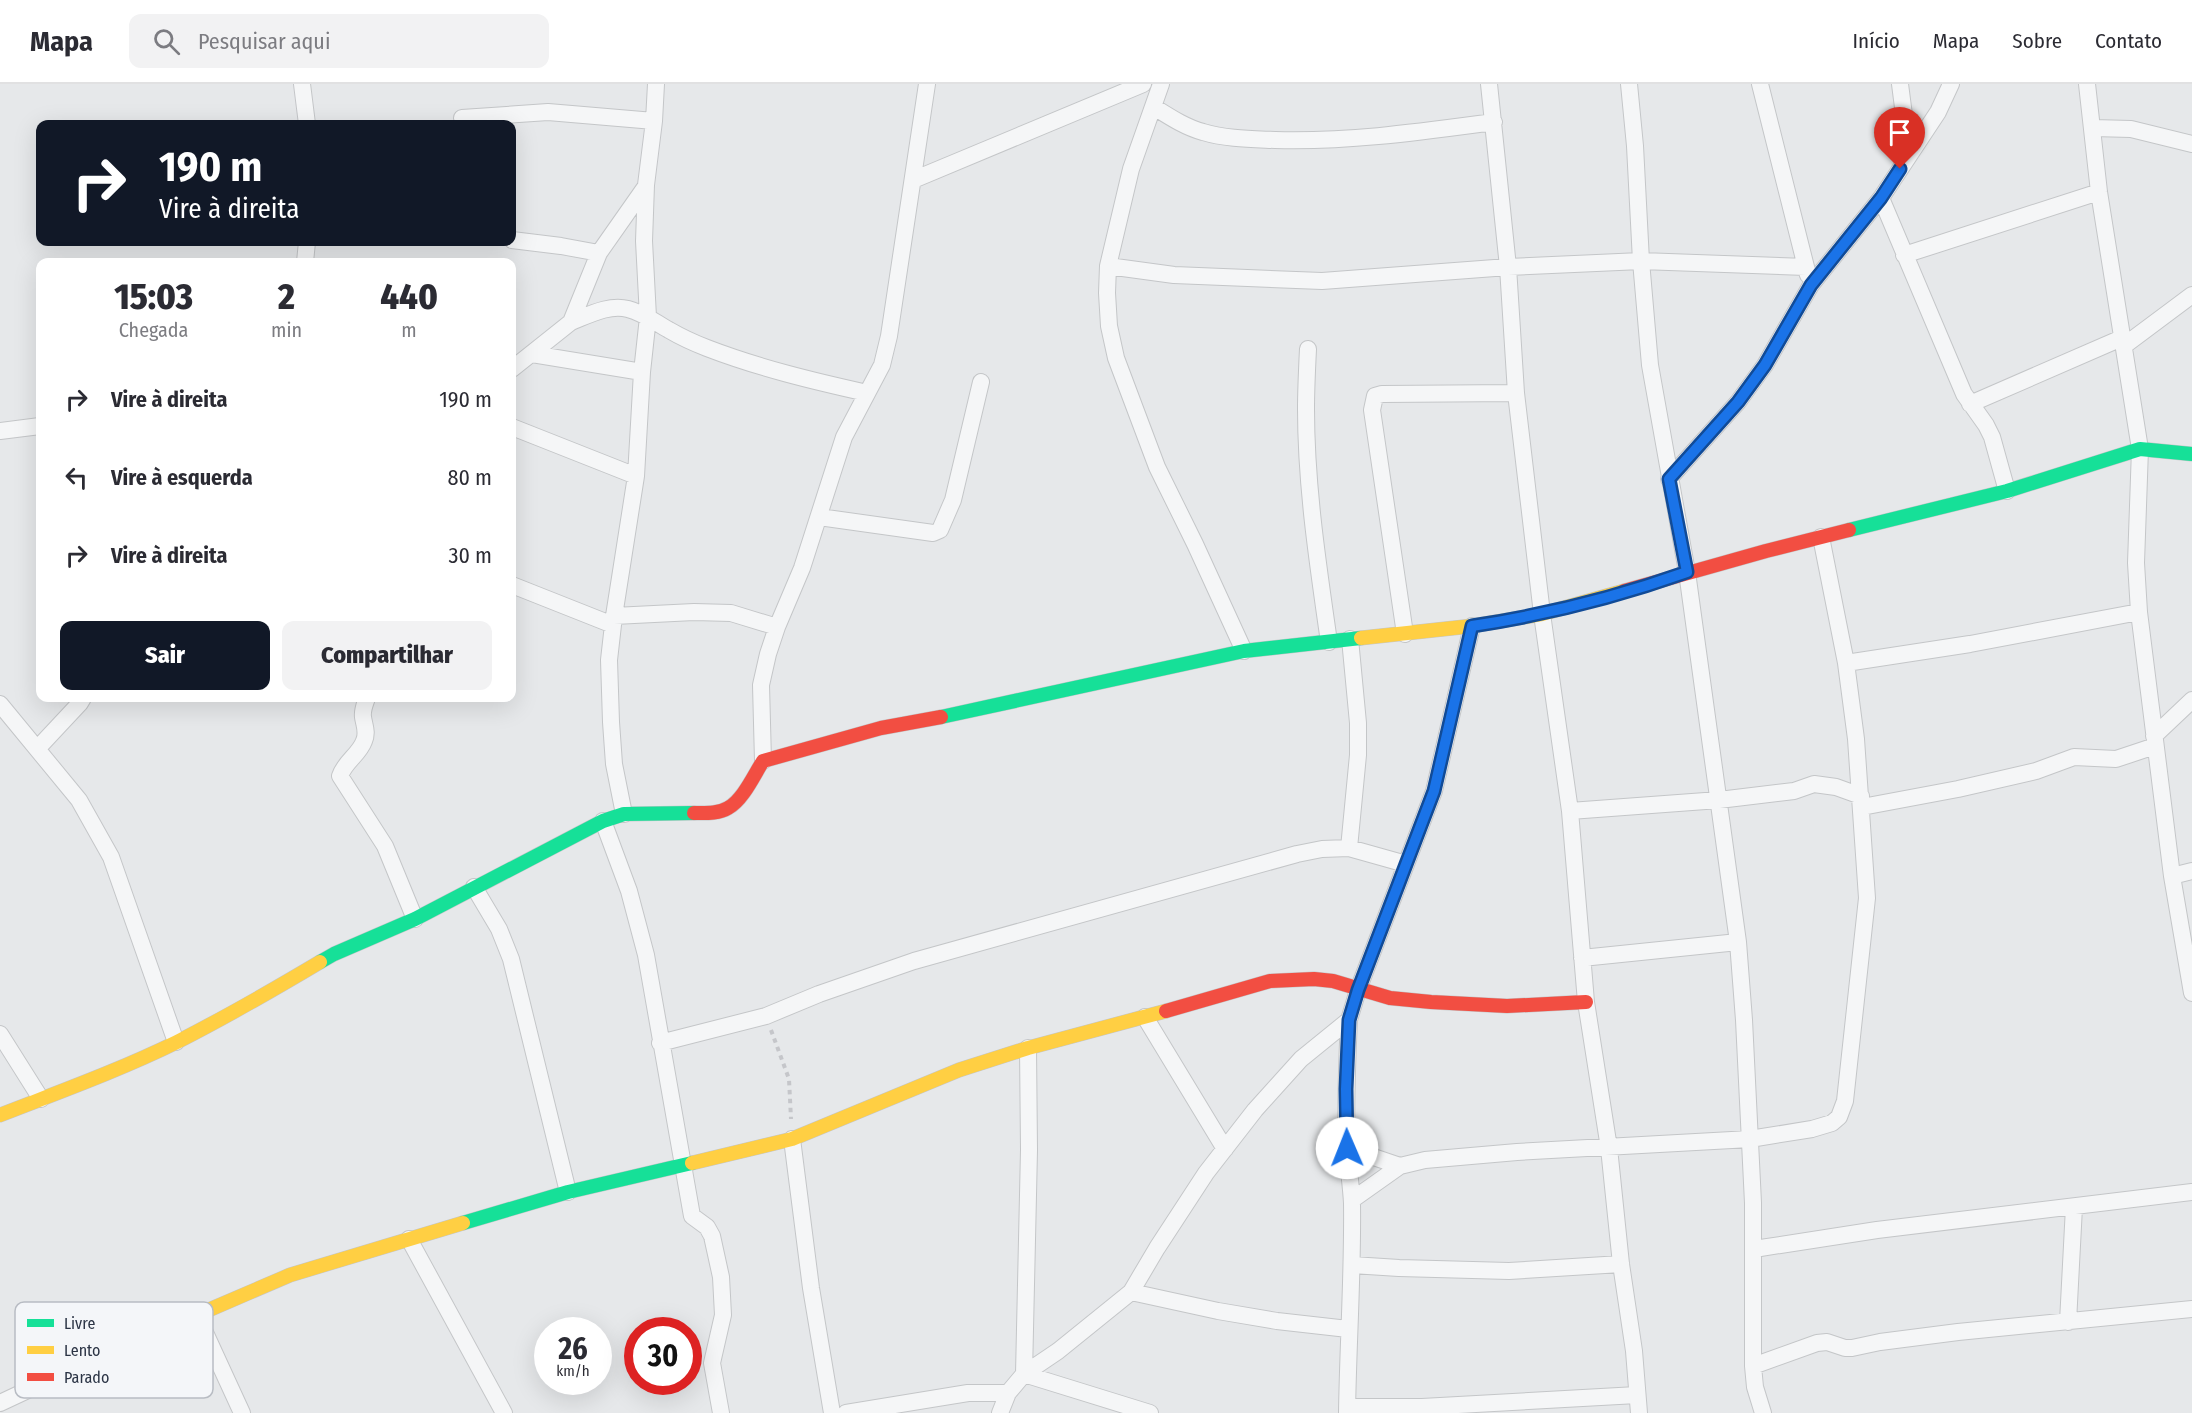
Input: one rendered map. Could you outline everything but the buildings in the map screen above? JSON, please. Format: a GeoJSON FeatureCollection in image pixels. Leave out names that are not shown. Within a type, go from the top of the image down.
{"type":"FeatureCollection","features":[{"type":"Feature","properties":{"kind":"street"},"geometry":{"type":"LineString","coordinates":[[302,84],[306,120]]}},
{"type":"Feature","properties":{"kind":"street"},"geometry":{"type":"LineString","coordinates":[[624,814],[617,787],[610,722],[609,660],[636,476],[648,316],[644,241],[646,185],[656,84]]}},
{"type":"Feature","properties":{"kind":"street"},"geometry":{"type":"LineString","coordinates":[[0,1115],[176,1042],[334,954],[415,919],[603,821],[624,814],[712,813],[729,808],[742,794],[763,761],[761,685],[777,627],[802,568],[844,437],[882,365],[890,336],[925,84]]}},
{"type":"Feature","properties":{"kind":"street"},"geometry":{"type":"LineString","coordinates":[[913,180],[1143,84]]}},
{"type":"Feature","properties":{"kind":"street"},"geometry":{"type":"LineString","coordinates":[[1161,84],[1131,169],[1108,266],[1109,326],[1116,358],[1157,467],[1244,651]]}},
{"type":"Feature","properties":{"kind":"street"},"geometry":{"type":"LineString","coordinates":[[1489,84],[1508,267],[1516,393],[1542,614],[1570,811],[1586,1002],[1609,1148],[1639,1413]]}},
{"type":"Feature","properties":{"kind":"street"},"geometry":{"type":"LineString","coordinates":[[1629,84],[1650,364],[1687,572],[1738,942],[1754,1249],[1753,1366],[1759,1410]]}},
{"type":"Feature","properties":{"kind":"street"},"geometry":{"type":"LineString","coordinates":[[1760,84],[1811,285]]}},
{"type":"Feature","properties":{"kind":"street"},"geometry":{"type":"LineString","coordinates":[[1900,84],[1909,154]]}},
{"type":"Feature","properties":{"kind":"street"},"geometry":{"type":"LineString","coordinates":[[1669,479],[1745,393],[1765,365],[1811,285],[1881,198],[1938,112],[1951,84]]}},
{"type":"Feature","properties":{"kind":"street"},"geometry":{"type":"LineString","coordinates":[[2087,84],[2099,192],[2140,449],[2136,563],[2139,612],[2172,876],[2192,993]]}},
{"type":"Feature","properties":{"kind":"street"},"geometry":{"type":"LineString","coordinates":[[1154,107],[1183,125],[1201,132],[1250,139],[1316,141],[1375,138],[1494,122]]}},
{"type":"Feature","properties":{"kind":"street"},"geometry":{"type":"LineString","coordinates":[[462,118],[548,112],[654,121]]}},
{"type":"Feature","properties":{"kind":"street"},"geometry":{"type":"LineString","coordinates":[[2093,128],[2131,129],[2192,144]]}},
{"type":"Feature","properties":{"kind":"street"},"geometry":{"type":"LineString","coordinates":[[571,321],[599,253],[646,185]]}},
{"type":"Feature","properties":{"kind":"street"},"geometry":{"type":"LineString","coordinates":[[1904,255],[2099,192]]}},
{"type":"Feature","properties":{"kind":"street"},"geometry":{"type":"LineString","coordinates":[[1881,198],[1964,394],[1992,437],[2007,491]]}},
{"type":"Feature","properties":{"kind":"street"},"geometry":{"type":"LineString","coordinates":[[516,240],[599,253]]}},
{"type":"Feature","properties":{"kind":"street"},"geometry":{"type":"LineString","coordinates":[[1108,266],[1174,275],[1322,281],[1508,267],[1641,261],[1806,267]]}},
{"type":"Feature","properties":{"kind":"street"},"geometry":{"type":"LineString","coordinates":[[1970,404],[2124,341],[2192,295]]}},
{"type":"Feature","properties":{"kind":"street"},"geometry":{"type":"LineString","coordinates":[[516,366],[571,321],[603,310],[628,309],[648,316],[670,331],[707,348],[796,377],[867,393]]}},
{"type":"Feature","properties":{"kind":"street"},"geometry":{"type":"LineString","coordinates":[[646,338],[670,331]]}},
{"type":"Feature","properties":{"kind":"street"},"geometry":{"type":"LineString","coordinates":[[1308,349],[1306,408],[1309,472],[1329,642]]}},
{"type":"Feature","properties":{"kind":"street"},"geometry":{"type":"LineString","coordinates":[[532,354],[642,372]]}},
{"type":"Feature","properties":{"kind":"street"},"geometry":{"type":"LineString","coordinates":[[819,517],[933,533],[940,530],[953,500],[981,382]]}},
{"type":"Feature","properties":{"kind":"street"},"geometry":{"type":"LineString","coordinates":[[1406,634],[1372,410],[1375,396],[1382,394],[1516,393]]}},
{"type":"Feature","properties":{"kind":"street"},"geometry":{"type":"LineString","coordinates":[[0,431],[36,426]]}},
{"type":"Feature","properties":{"kind":"street"},"geometry":{"type":"LineString","coordinates":[[516,429],[636,476]]}},
{"type":"Feature","properties":{"kind":"street"},"geometry":{"type":"LineString","coordinates":[[763,761],[881,728],[958,714],[1244,651],[1472,626],[1542,614],[1687,572],[2007,491],[2140,449],[2192,454]]}},
{"type":"Feature","properties":{"kind":"street"},"geometry":{"type":"LineString","coordinates":[[1352,1200],[1400,1166],[1447,1157],[1750,1139],[1812,1129],[1832,1123],[1839,1117],[1844,1108],[1867,898],[1856,739],[1846,663],[1821,537]]}},
{"type":"Feature","properties":{"kind":"street"},"geometry":{"type":"LineString","coordinates":[[516,586],[613,621],[694,612],[731,613],[777,627]]}},
{"type":"Feature","properties":{"kind":"street"},"geometry":{"type":"LineString","coordinates":[[1846,663],[1970,644],[2139,612]]}},
{"type":"Feature","properties":{"kind":"street"},"geometry":{"type":"LineString","coordinates":[[1472,626],[1434,791],[1358,990],[1349,1020],[1346,1089],[1347,1148],[1352,1200],[1352,1265],[1347,1410],[1637,1395]]}},
{"type":"Feature","properties":{"kind":"street"},"geometry":{"type":"LineString","coordinates":[[1349,848],[1358,755],[1358,723],[1350,639]]}},
{"type":"Feature","properties":{"kind":"street"},"geometry":{"type":"LineString","coordinates":[[1570,811],[1719,800],[1794,791],[1814,784],[1836,787],[1862,801],[2013,777],[2074,758],[2116,759],[2154,741],[2192,700]]}},
{"type":"Feature","properties":{"kind":"street"},"geometry":{"type":"LineString","coordinates":[[37,749],[81,702]]}},
{"type":"Feature","properties":{"kind":"street"},"geometry":{"type":"LineString","coordinates":[[366,702],[363,716],[366,725],[365,740],[343,767],[340,776],[385,846],[415,919]]}},
{"type":"Feature","properties":{"kind":"street"},"geometry":{"type":"LineString","coordinates":[[0,704],[79,800],[111,857],[176,1042]]}},
{"type":"Feature","properties":{"kind":"street"},"geometry":{"type":"LineString","coordinates":[[603,821],[629,891],[646,955],[692,1216],[707,1227],[721,1277],[723,1315],[712,1363],[721,1413]]}},
{"type":"Feature","properties":{"kind":"street"},"geometry":{"type":"LineString","coordinates":[[660,1043],[766,1016],[819,994],[925,958],[1297,854],[1322,849],[1349,848],[1406,864]]}},
{"type":"Feature","properties":{"kind":"street"},"geometry":{"type":"LineString","coordinates":[[2172,876],[2192,871]]}},
{"type":"Feature","properties":{"kind":"street"},"geometry":{"type":"LineString","coordinates":[[474,887],[499,928],[511,958],[568,1192]]}},
{"type":"Feature","properties":{"kind":"street"},"geometry":{"type":"LineString","coordinates":[[1582,958],[1738,942]]}},
{"type":"Feature","properties":{"kind":"street"},"geometry":{"type":"LineString","coordinates":[[213,1308],[290,1275],[568,1192],[792,1139],[941,1077],[1028,1048],[1270,981],[1314,979],[1333,981],[1390,998],[1450,1004],[1507,1006],[1586,1002]]}},
{"type":"Feature","properties":{"kind":"street"},"geometry":{"type":"LineString","coordinates":[[1145,1017],[1224,1149]]}},
{"type":"Feature","properties":{"kind":"street"},"geometry":{"type":"LineString","coordinates":[[1000,1413],[1008,1393],[1024,1374],[1058,1351],[1131,1292],[1206,1173],[1254,1110],[1301,1059],[1349,1020]]}},
{"type":"Feature","properties":{"kind":"street"},"geometry":{"type":"LineString","coordinates":[[0,1034],[41,1099]]}},
{"type":"Feature","properties":{"kind":"street"},"geometry":{"type":"LineString","coordinates":[[1024,1374],[1029,1150],[1028,1048]]}},
{"type":"Feature","properties":{"kind":"street"},"geometry":{"type":"LineString","coordinates":[[792,1139],[811,1288],[832,1413]]}},
{"type":"Feature","properties":{"kind":"street"},"geometry":{"type":"LineString","coordinates":[[1347,1148],[1400,1166]]}},
{"type":"Feature","properties":{"kind":"street"},"geometry":{"type":"LineString","coordinates":[[1754,1249],[1878,1230],[2192,1192]]}},
{"type":"Feature","properties":{"kind":"street"},"geometry":{"type":"LineString","coordinates":[[2068,1322],[2074,1207]]}},
{"type":"Feature","properties":{"kind":"street"},"geometry":{"type":"LineString","coordinates":[[409,1239],[504,1413]]}},
{"type":"Feature","properties":{"kind":"street"},"geometry":{"type":"LineString","coordinates":[[1352,1265],[1399,1269],[1509,1271],[1622,1264]]}},
{"type":"Feature","properties":{"kind":"street"},"geometry":{"type":"LineString","coordinates":[[1131,1292],[1276,1321],[1348,1329]]}},
{"type":"Feature","properties":{"kind":"street"},"geometry":{"type":"LineString","coordinates":[[1753,1366],[1817,1343],[1827,1342],[1852,1348],[1958,1332],[2192,1310]]}},
{"type":"Feature","properties":{"kind":"street"},"geometry":{"type":"LineString","coordinates":[[213,1348],[242,1413]]}},
{"type":"Feature","properties":{"kind":"street"},"geometry":{"type":"LineString","coordinates":[[1024,1374],[1150,1413]]}},
{"type":"Feature","properties":{"kind":"street"},"geometry":{"type":"LineString","coordinates":[[846,1413],[968,1393],[1008,1393]]}},
{"type":"Feature","properties":{"kind":"street"},"geometry":{"type":"LineString","coordinates":[[0,1403],[15,1396]]}},
{"type":"Feature","properties":{"kind":"path"},"geometry":{"type":"LineString","coordinates":[[766,1016],[789,1079],[792,1139]]}},
{"type":"Feature","properties":{"kind":"traffic: fast"},"geometry":{"type":"LineString","coordinates":[[1849,530],[2007,491],[2140,449],[2192,454]]}},
{"type":"Feature","properties":{"kind":"traffic: fast"},"geometry":{"type":"LineString","coordinates":[[941,717],[1244,651],[1361,638]]}},
{"type":"Feature","properties":{"kind":"traffic: fast"},"geometry":{"type":"LineString","coordinates":[[320,962],[415,919],[603,821],[624,814],[694,813]]}},
{"type":"Feature","properties":{"kind":"traffic: fast"},"geometry":{"type":"LineString","coordinates":[[463,1223],[568,1192],[692,1163]]}},
{"type":"Feature","properties":{"kind":"traffic: slow"},"geometry":{"type":"LineString","coordinates":[[1361,638],[1472,626],[1542,614],[1624,591]]}},
{"type":"Feature","properties":{"kind":"traffic: slow"},"geometry":{"type":"LineString","coordinates":[[0,1115],[112,1071],[177,1042],[320,962]]}},
{"type":"Feature","properties":{"kind":"traffic: slow"},"geometry":{"type":"LineString","coordinates":[[692,1163],[792,1139],[959,1070],[1028,1048],[1166,1011]]}},
{"type":"Feature","properties":{"kind":"traffic: slow"},"geometry":{"type":"LineString","coordinates":[[213,1308],[290,1275],[463,1223]]}},
{"type":"Feature","properties":{"kind":"traffic: jam"},"geometry":{"type":"LineString","coordinates":[[1624,591],[1849,530]]}},
{"type":"Feature","properties":{"kind":"traffic: jam"},"geometry":{"type":"LineString","coordinates":[[694,813],[711,813],[728,808],[743,793],[763,761],[881,728],[941,717]]}},
{"type":"Feature","properties":{"kind":"traffic: jam"},"geometry":{"type":"LineString","coordinates":[[1166,1011],[1270,981],[1314,979],[1333,981],[1390,998],[1431,1002],[1507,1006],[1586,1002]]}},
{"type":"Feature","properties":{"kind":"route"},"geometry":{"type":"LineString","coordinates":[[1347,1148],[1346,1089],[1349,1020],[1358,990],[1434,791],[1472,626],[1542,614],[1687,572],[1669,479],[1738,402],[1765,365],[1811,285],[1881,198],[1900,169]]}}]}
